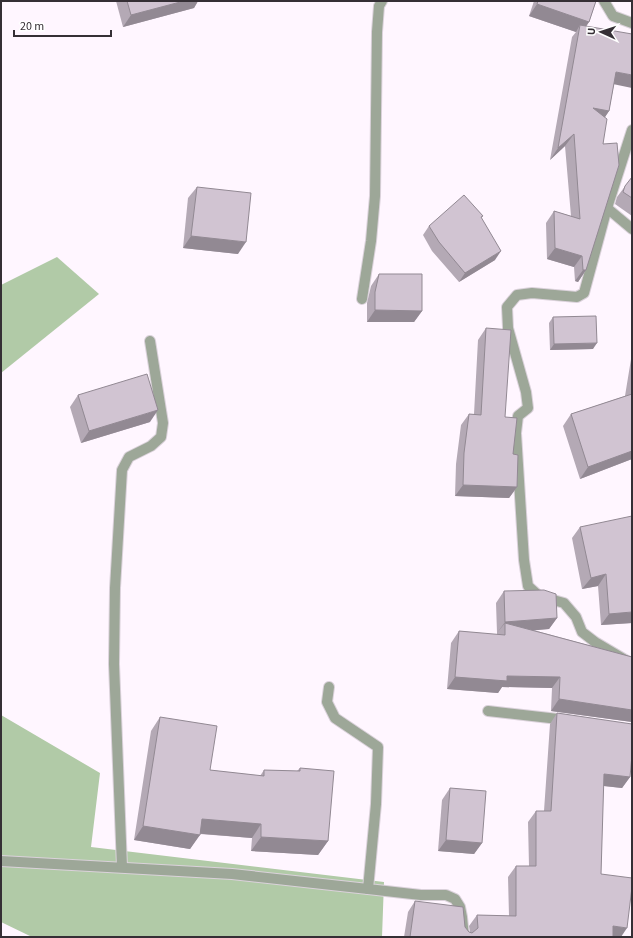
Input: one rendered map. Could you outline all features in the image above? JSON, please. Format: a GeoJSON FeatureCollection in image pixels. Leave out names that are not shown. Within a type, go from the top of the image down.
{"type":"FeatureCollection","features":[{"type":"Feature","properties":{"kind":"street"},"geometry":{"type":"LineString","coordinates":[[362,299],[371,241],[375,196],[377,32],[379,6],[382,1]]}},
{"type":"Feature","properties":{"kind":"street"},"geometry":{"type":"LineString","coordinates":[[604,1],[613,16],[632,23]]}},
{"type":"Feature","properties":{"kind":"street"},"geometry":{"type":"LineString","coordinates":[[632,130],[607,208],[584,293],[577,297],[532,293],[517,295],[507,307],[508,328],[526,392],[528,408],[518,416],[516,433],[524,560],[528,586],[539,596],[564,603],[576,617],[582,632],[595,642],[632,664]]}},
{"type":"Feature","properties":{"kind":"street"},"geometry":{"type":"LineString","coordinates":[[607,208],[632,229]]}},
{"type":"Feature","properties":{"kind":"street"},"geometry":{"type":"LineString","coordinates":[[122,867],[114,664],[115,588],[122,470],[129,457],[151,446],[161,437],[163,423],[150,341]]}},
{"type":"Feature","properties":{"kind":"street"},"geometry":{"type":"LineString","coordinates":[[329,687],[327,702],[334,718],[378,747],[376,804],[368,889]]}},
{"type":"Feature","properties":{"kind":"street"},"geometry":{"type":"LineString","coordinates":[[488,711],[580,722]]}},
{"type":"Feature","properties":{"kind":"street"},"geometry":{"type":"LineString","coordinates":[[1,861],[232,874],[421,895],[446,895],[455,899],[460,907],[464,937]]}},
{"type":"Feature","properties":{"kind":"green space"},"geometry":{"type":"Polygon","coordinates":[[[57,257],[99,294],[1,373],[1,285],[57,257]]]}},
{"type":"Feature","properties":{"kind":"green space"},"geometry":{"type":"Polygon","coordinates":[[[1,715],[100,773],[91,847],[384,882],[382,937],[32,937],[1,922],[1,715]]]}},
{"type":"Feature","properties":{"kind":"building"},"geometry":{"type":"Polygon","coordinates":[[[127,1],[184,1],[131,15],[127,1]]]}},
{"type":"Feature","properties":{"kind":"building"},"geometry":{"type":"Polygon","coordinates":[[[538,1],[596,1],[589,22],[537,4],[538,1]]]}},
{"type":"Feature","properties":{"kind":"building"},"geometry":{"type":"Polygon","coordinates":[[[580,25],[632,34],[632,75],[616,72],[609,111],[593,108],[607,119],[603,144],[617,143],[619,165],[586,270],[583,270],[582,256],[555,248],[554,211],[580,219],[574,134],[558,148],[580,25]]]}},
{"type":"Feature","properties":{"kind":"building"},"geometry":{"type":"Polygon","coordinates":[[[632,177],[632,198],[623,192],[625,186],[632,177]]]}},
{"type":"Feature","properties":{"kind":"building"},"geometry":{"type":"Polygon","coordinates":[[[197,187],[251,193],[246,242],[191,236],[197,187]]]}},
{"type":"Feature","properties":{"kind":"building"},"geometry":{"type":"Polygon","coordinates":[[[464,195],[483,216],[481,217],[501,251],[465,273],[439,242],[429,226],[464,195]]]}},
{"type":"Feature","properties":{"kind":"building"},"geometry":{"type":"Polygon","coordinates":[[[379,274],[422,274],[422,311],[375,310],[375,292],[379,274]]]}},
{"type":"Feature","properties":{"kind":"building"},"geometry":{"type":"Polygon","coordinates":[[[596,316],[597,343],[554,344],[553,317],[596,316]]]}},
{"type":"Feature","properties":{"kind":"building"},"geometry":{"type":"Polygon","coordinates":[[[486,328],[511,330],[505,417],[517,418],[513,454],[518,455],[517,487],[463,485],[464,453],[469,414],[481,415],[486,328]]]}},
{"type":"Feature","properties":{"kind":"building"},"geometry":{"type":"Polygon","coordinates":[[[147,374],[158,410],[89,431],[78,395],[147,374]]]}},
{"type":"Feature","properties":{"kind":"building"},"geometry":{"type":"Polygon","coordinates":[[[632,394],[632,451],[588,467],[571,414],[632,394]]]}},
{"type":"Feature","properties":{"kind":"building"},"geometry":{"type":"Polygon","coordinates":[[[632,516],[632,612],[609,614],[606,574],[591,578],[580,527],[632,516]]]}},
{"type":"Feature","properties":{"kind":"building"},"geometry":{"type":"Polygon","coordinates":[[[544,590],[556,594],[557,618],[505,622],[504,591],[544,590]]]}},
{"type":"Feature","properties":{"kind":"building"},"geometry":{"type":"Polygon","coordinates":[[[505,623],[632,657],[632,710],[559,699],[560,677],[507,676],[507,681],[455,677],[459,631],[505,635],[505,623]]]}},
{"type":"Feature","properties":{"kind":"building"},"geometry":{"type":"Polygon","coordinates":[[[557,713],[632,724],[630,777],[604,774],[601,874],[632,878],[627,928],[613,926],[613,937],[410,937],[415,901],[463,907],[465,927],[472,933],[478,928],[477,915],[516,916],[516,866],[536,866],[536,811],[551,811],[557,713]]]}},
{"type":"Feature","properties":{"kind":"building"},"geometry":{"type":"Polygon","coordinates":[[[160,717],[217,726],[210,770],[264,776],[264,770],[300,771],[300,768],[334,771],[328,841],[261,837],[261,824],[202,819],[200,835],[143,826],[160,717]]]}},
{"type":"Feature","properties":{"kind":"building"},"geometry":{"type":"Polygon","coordinates":[[[450,788],[486,791],[482,843],[446,840],[450,788]]]}}]}
